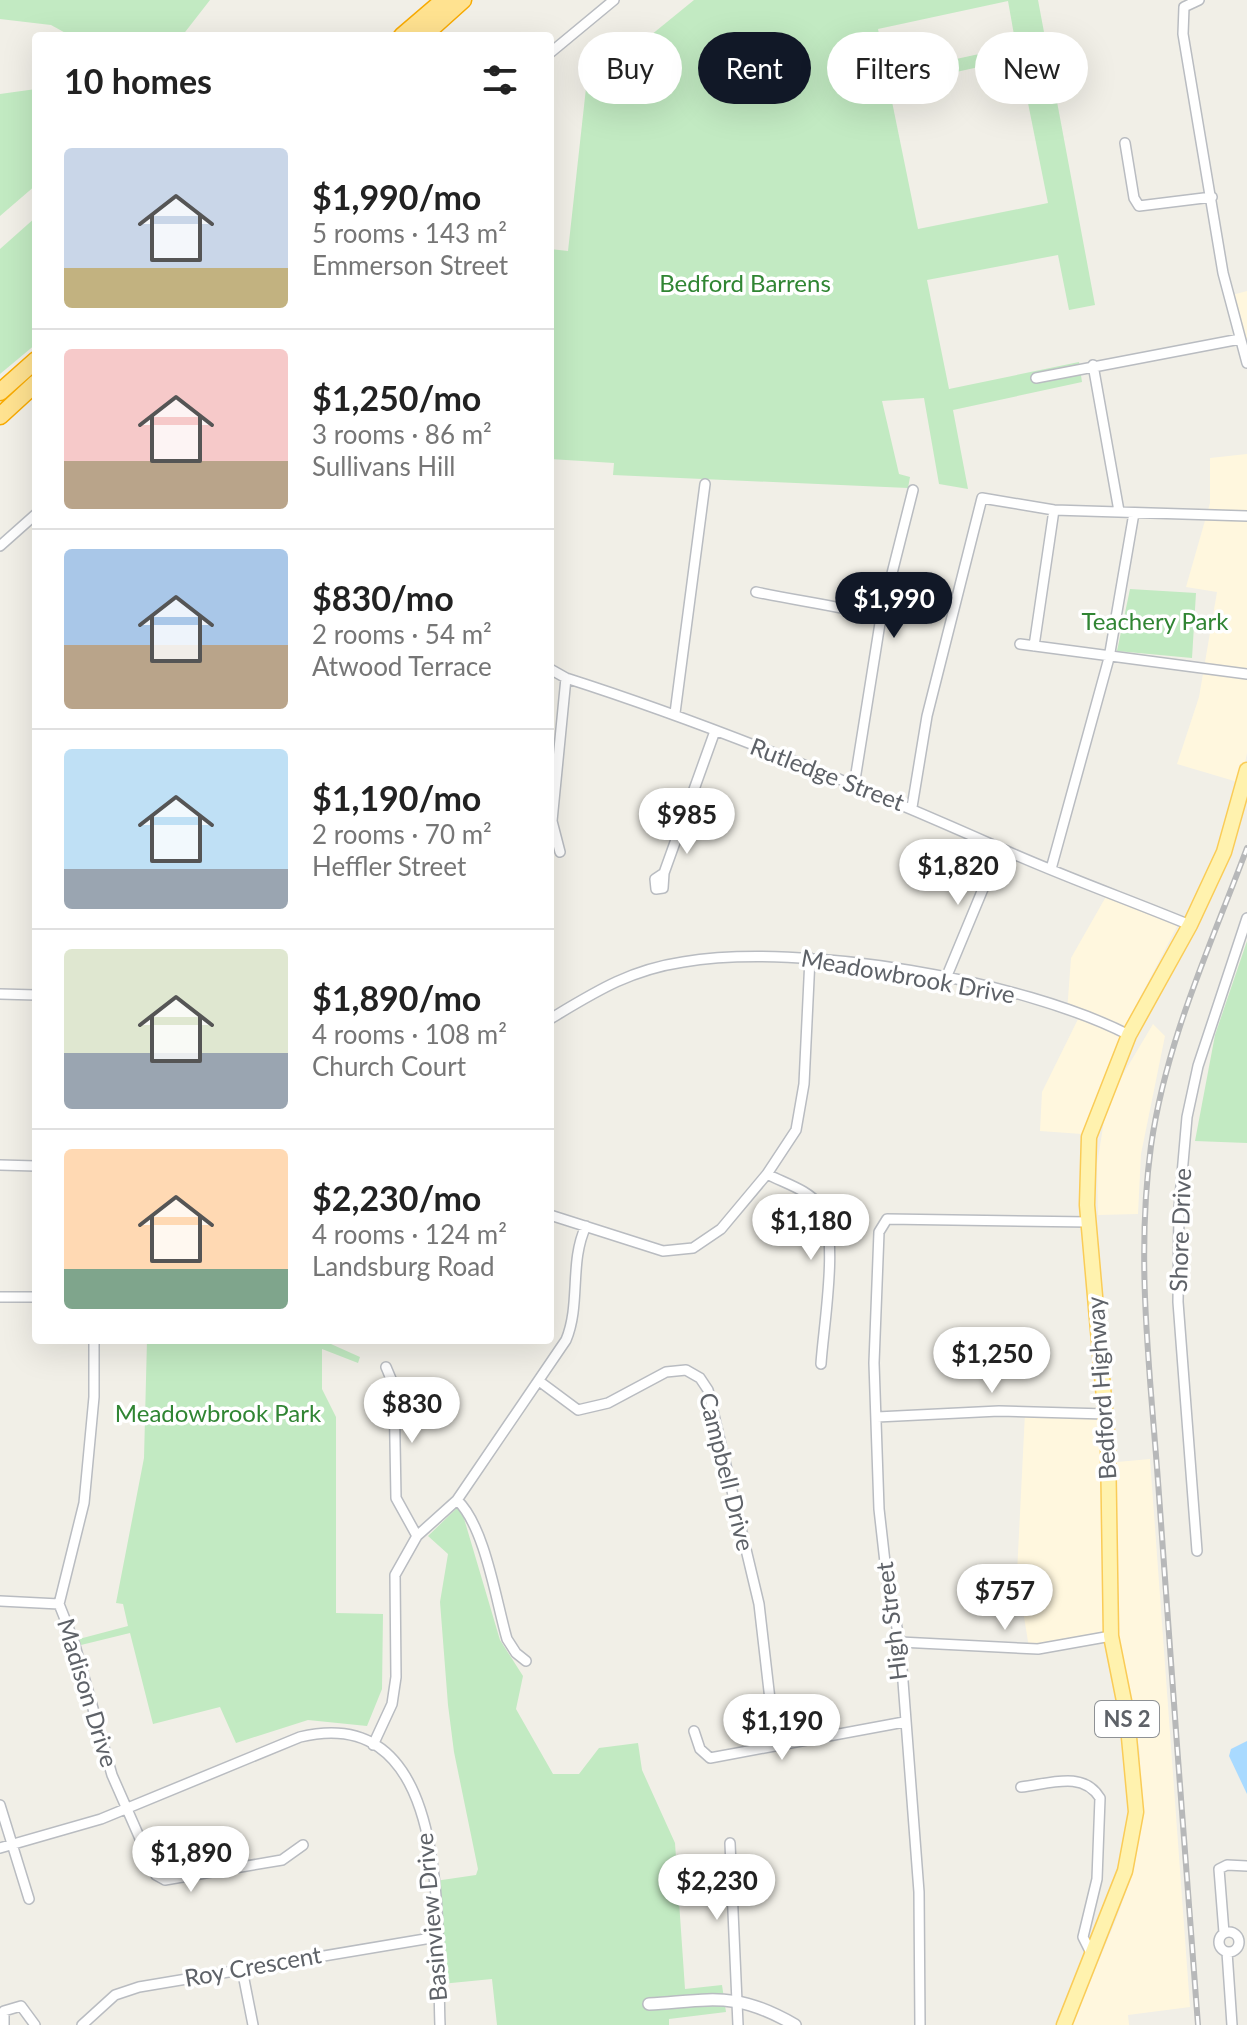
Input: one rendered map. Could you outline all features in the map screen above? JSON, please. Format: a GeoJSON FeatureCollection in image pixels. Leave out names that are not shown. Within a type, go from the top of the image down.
{"type":"FeatureCollection","features":[{"type":"Feature","properties":{"kind":"highway"},"geometry":{"type":"LineString","coordinates":[[407,32],[444,0]]}},
{"type":"Feature","properties":{"kind":"highway"},"geometry":{"type":"LineString","coordinates":[[427,32],[463,0]]}},
{"type":"Feature","properties":{"kind":"highway"},"geometry":{"type":"LineString","coordinates":[[0,392],[32,364]]}},
{"type":"Feature","properties":{"kind":"highway"},"geometry":{"type":"LineString","coordinates":[[0,416],[32,387]]}},
{"type":"Feature","properties":{"kind":"main road","name":"Bedford Highway"},"geometry":{"type":"LineString","coordinates":[[1064,2025],[1125,1871],[1136,1812],[1127,1716],[1111,1636],[1106,1414],[1089,1222],[1089,1137],[1107,1083],[1129,1035],[1190,925],[1224,852],[1247,770]]}},
{"type":"Feature","properties":{"kind":"street"},"geometry":{"type":"LineString","coordinates":[[554,50],[614,0]]}},
{"type":"Feature","properties":{"kind":"street"},"geometry":{"type":"LineString","coordinates":[[1199,0],[1184,7],[1183,34],[1223,273],[1247,363]]}},
{"type":"Feature","properties":{"kind":"street"},"geometry":{"type":"LineString","coordinates":[[1125,143],[1134,198],[1139,206],[1212,197]]}},
{"type":"Feature","properties":{"kind":"street"},"geometry":{"type":"LineString","coordinates":[[1036,378],[1240,339]]}},
{"type":"Feature","properties":{"kind":"street"},"geometry":{"type":"LineString","coordinates":[[1093,365],[1119,511]]}},
{"type":"Feature","properties":{"kind":"street"},"geometry":{"type":"LineString","coordinates":[[675,713],[705,484]]}},
{"type":"Feature","properties":{"kind":"street"},"geometry":{"type":"LineString","coordinates":[[854,786],[881,617],[913,490]]}},
{"type":"Feature","properties":{"kind":"street"},"geometry":{"type":"LineString","coordinates":[[912,807],[927,716],[982,498],[1054,510],[1247,516]]}},
{"type":"Feature","properties":{"kind":"street"},"geometry":{"type":"LineString","coordinates":[[1034,646],[1054,510]]}},
{"type":"Feature","properties":{"kind":"street"},"geometry":{"type":"LineString","coordinates":[[1051,869],[1109,658],[1134,513]]}},
{"type":"Feature","properties":{"kind":"street"},"geometry":{"type":"LineString","coordinates":[[0,546],[32,518]]}},
{"type":"Feature","properties":{"kind":"street"},"geometry":{"type":"LineString","coordinates":[[756,592],[813,604],[841,606],[881,617]]}},
{"type":"Feature","properties":{"kind":"street"},"geometry":{"type":"LineString","coordinates":[[1020,644],[1109,658],[1208,666],[1247,674]]}},
{"type":"Feature","properties":{"kind":"street","name":"Rutledge Street"},"geometry":{"type":"LineString","coordinates":[[554,671],[566,678],[675,713],[912,807],[1000,848],[1190,925]]}},
{"type":"Feature","properties":{"kind":"street"},"geometry":{"type":"LineString","coordinates":[[554,801],[566,678]]}},
{"type":"Feature","properties":{"kind":"street"},"geometry":{"type":"LineString","coordinates":[[664,873],[715,731]]}},
{"type":"Feature","properties":{"kind":"street"},"geometry":{"type":"LineString","coordinates":[[554,829],[560,852]]}},
{"type":"Feature","properties":{"kind":"street"},"geometry":{"type":"LineString","coordinates":[[946,978],[1000,848]]}},
{"type":"Feature","properties":{"kind":"street","name":"Shore Drive"},"geometry":{"type":"LineString","coordinates":[[1197,1551],[1178,1302],[1179,1209],[1187,1117],[1198,1066],[1243,942],[1247,918]]}},
{"type":"Feature","properties":{"kind":"street"},"geometry":{"type":"LineString","coordinates":[[554,1216],[649,1248],[678,1251],[693,1248],[721,1229],[767,1174],[796,1130],[802,1110],[810,958]]}},
{"type":"Feature","properties":{"kind":"street","name":"Meadowbrook Drive"},"geometry":{"type":"LineString","coordinates":[[554,1016],[602,986],[683,962],[810,958],[946,978],[1049,1004],[1129,1035]]}},
{"type":"Feature","properties":{"kind":"street"},"geometry":{"type":"LineString","coordinates":[[0,994],[32,995]]}},
{"type":"Feature","properties":{"kind":"street"},"geometry":{"type":"LineString","coordinates":[[0,1165],[32,1166]]}},
{"type":"Feature","properties":{"kind":"street"},"geometry":{"type":"LineString","coordinates":[[767,1174],[811,1196],[827,1217],[829,1242],[821,1364]]}},
{"type":"Feature","properties":{"kind":"street","name":"High Street"},"geometry":{"type":"LineString","coordinates":[[920,2025],[919,1892],[900,1642],[887,1580],[879,1509],[874,1307],[879,1232],[887,1219],[1089,1222]]}},
{"type":"Feature","properties":{"kind":"street"},"geometry":{"type":"LineString","coordinates":[[373,1745],[392,1704],[396,1677],[395,1575],[417,1536],[457,1500],[566,1340],[574,1321],[579,1240],[586,1226]]}},
{"type":"Feature","properties":{"kind":"street"},"geometry":{"type":"LineString","coordinates":[[0,1297],[32,1297]]}},
{"type":"Feature","properties":{"kind":"street","name":"Madison Drive"},"geometry":{"type":"LineString","coordinates":[[94,1344],[94,1397],[84,1503],[59,1604],[74,1642],[99,1738],[125,1808],[156,1875],[165,1880],[282,1860],[303,1845]]}},
{"type":"Feature","properties":{"kind":"street"},"geometry":{"type":"LineString","coordinates":[[386,1367],[394,1386],[396,1498],[417,1536]]}},
{"type":"Feature","properties":{"kind":"street","name":"Campbell Drive"},"geometry":{"type":"LineString","coordinates":[[539,1381],[578,1410],[608,1403],[666,1372],[686,1370],[700,1378],[708,1390],[759,1604],[772,1717],[779,1745]]}},
{"type":"Feature","properties":{"kind":"street"},"geometry":{"type":"LineString","coordinates":[[877,1417],[1037,1410],[1106,1414]]}},
{"type":"Feature","properties":{"kind":"street"},"geometry":{"type":"LineString","coordinates":[[457,1500],[467,1510],[477,1532],[507,1639],[526,1661]]}},
{"type":"Feature","properties":{"kind":"street"},"geometry":{"type":"LineString","coordinates":[[0,1601],[59,1604]]}},
{"type":"Feature","properties":{"kind":"street"},"geometry":{"type":"LineString","coordinates":[[900,1642],[1038,1649],[1111,1636]]}},
{"type":"Feature","properties":{"kind":"street"},"geometry":{"type":"LineString","coordinates":[[694,1731],[700,1749],[710,1758],[904,1722]]}},
{"type":"Feature","properties":{"kind":"street","name":"Basinview Drive"},"geometry":{"type":"LineString","coordinates":[[5,1846],[75,1829],[300,1737],[334,1732],[373,1745],[408,1775],[420,1802],[433,1865],[440,2025]]}},
{"type":"Feature","properties":{"kind":"street"},"geometry":{"type":"LineString","coordinates":[[1021,1787],[1081,1780],[1093,1787],[1100,1798],[1097,1879],[1083,1937],[1093,1957]]}},
{"type":"Feature","properties":{"kind":"street"},"geometry":{"type":"LineString","coordinates":[[0,1805],[5,1846],[29,1899]]}},
{"type":"Feature","properties":{"kind":"street"},"geometry":{"type":"LineString","coordinates":[[730,1843],[738,2025]]}},
{"type":"Feature","properties":{"kind":"street"},"geometry":{"type":"LineString","coordinates":[[1232,2025],[1227,1952],[1219,1944],[1224,1933],[1219,1869],[1227,1865],[1247,1866]]}},
{"type":"Feature","properties":{"kind":"street"},"geometry":{"type":"LineString","coordinates":[[1224,1933],[1234,1934],[1238,1939],[1236,1949],[1227,1952]]}},
{"type":"Feature","properties":{"kind":"street","name":"Roy Crescent"},"geometry":{"type":"LineString","coordinates":[[82,2025],[115,1995],[139,1987],[437,1937]]}},
{"type":"Feature","properties":{"kind":"street"},"geometry":{"type":"LineString","coordinates":[[242,1969],[253,2025]]}},
{"type":"Feature","properties":{"kind":"street"},"geometry":{"type":"LineString","coordinates":[[649,2004],[737,1999],[761,2005],[795,2025]]}},
{"type":"Feature","properties":{"kind":"street"},"geometry":{"type":"LineString","coordinates":[[4,2025],[4,2011],[11,2006],[21,2006],[35,2025]]}},
{"type":"Feature","properties":{"kind":"shaded area"},"geometry":{"type":"Polygon","coordinates":[[[1247,291],[1247,355],[1232,295],[1247,291]]]}},
{"type":"Feature","properties":{"kind":"shaded area"},"geometry":{"type":"Polygon","coordinates":[[[1247,454],[1247,753],[1241,783],[1177,764],[1199,697],[1217,592],[1186,587],[1210,503],[1210,458],[1247,454]]]}},
{"type":"Feature","properties":{"kind":"shaded area"},"geometry":{"type":"Polygon","coordinates":[[[1108,893],[1182,917],[1132,1013],[1082,1134],[1040,1131],[1042,1092],[1079,1017],[1067,1012],[1071,958],[1108,893]]]}},
{"type":"Feature","properties":{"kind":"shaded area"},"geometry":{"type":"Polygon","coordinates":[[[1153,1024],[1165,1036],[1141,1154],[1138,1214],[1098,1215],[1097,1164],[1105,1115],[1116,1086],[1153,1024]]]}},
{"type":"Feature","properties":{"kind":"shaded area"},"geometry":{"type":"Polygon","coordinates":[[[1104,1407],[1108,1642],[1030,1654],[1017,1573],[1025,1413],[1104,1407]]]}},
{"type":"Feature","properties":{"kind":"shaded area"},"geometry":{"type":"Polygon","coordinates":[[[1150,1459],[1190,2007],[1128,2015],[1129,2025],[1072,2025],[1134,1869],[1140,1830],[1140,1752],[1119,1642],[1116,1601],[1117,1462],[1150,1459]]]}},
{"type":"Feature","properties":{"kind":"green space"},"geometry":{"type":"Polygon","coordinates":[[[0,0],[210,0],[185,32],[64,32],[51,25],[0,19],[0,0]]]}},
{"type":"Feature","properties":{"kind":"green space","name":"Bedford Barrens"},"geometry":{"type":"Polygon","coordinates":[[[694,0],[1038,0],[1044,32],[1014,32],[1008,1],[878,29],[879,32],[827,32],[827,104],[892,104],[918,229],[1048,203],[1028,104],[1057,104],[1095,305],[1069,310],[1058,255],[927,280],[949,389],[1079,362],[1082,382],[953,410],[968,489],[939,484],[924,398],[882,401],[899,474],[910,477],[908,488],[613,475],[614,463],[554,459],[554,249],[568,251],[584,104],[682,104],[682,32],[655,32],[694,0]]]}},
{"type":"Feature","properties":{"kind":"green space","name":"Bedford Barrens"},"geometry":{"type":"Polygon","coordinates":[[[975,55],[975,68],[959,71],[959,58],[975,55]]]}},
{"type":"Feature","properties":{"kind":"green space"},"geometry":{"type":"Polygon","coordinates":[[[32,90],[32,188],[0,216],[0,94],[32,90]]]}},
{"type":"Feature","properties":{"kind":"green space"},"geometry":{"type":"Polygon","coordinates":[[[32,221],[32,347],[0,374],[0,249],[32,221]]]}},
{"type":"Feature","properties":{"kind":"green space","name":"Teachery Park"},"geometry":{"type":"Polygon","coordinates":[[[1130,589],[1196,593],[1192,658],[1117,651],[1130,589]]]}},
{"type":"Feature","properties":{"kind":"green space"},"geometry":{"type":"Polygon","coordinates":[[[1247,941],[1247,1143],[1195,1141],[1215,1035],[1247,941]]]}},
{"type":"Feature","properties":{"kind":"green space","name":"Meadowbrook Park"},"geometry":{"type":"Polygon","coordinates":[[[147,1344],[331,1344],[360,1357],[358,1363],[322,1349],[322,1389],[336,1417],[336,1613],[383,1614],[382,1689],[367,1726],[308,1720],[236,1743],[220,1707],[153,1724],[130,1633],[81,1645],[79,1639],[128,1626],[123,1604],[116,1603],[144,1458],[147,1344]]]}},
{"type":"Feature","properties":{"kind":"green space"},"geometry":{"type":"Polygon","coordinates":[[[460,1505],[500,1640],[523,1676],[516,1709],[553,1774],[579,1774],[599,1748],[638,1743],[642,1770],[675,1843],[685,1989],[722,1985],[726,2012],[669,2019],[669,2025],[497,2025],[492,1979],[441,1984],[435,1881],[476,1875],[478,1869],[454,1752],[448,1705],[440,1602],[448,1554],[428,1536],[460,1505]]]}},
{"type":"Feature","properties":{"kind":"water"},"geometry":{"type":"Polygon","coordinates":[[[1247,1741],[1247,1794],[1229,1756],[1231,1749],[1247,1741]]]}},
{"type":"Feature","properties":{"kind":"railway"},"geometry":{"type":"LineString","coordinates":[[1198,2025],[1149,1364],[1144,1233],[1151,1146],[1167,1069],[1191,995],[1247,848]]}}]}
